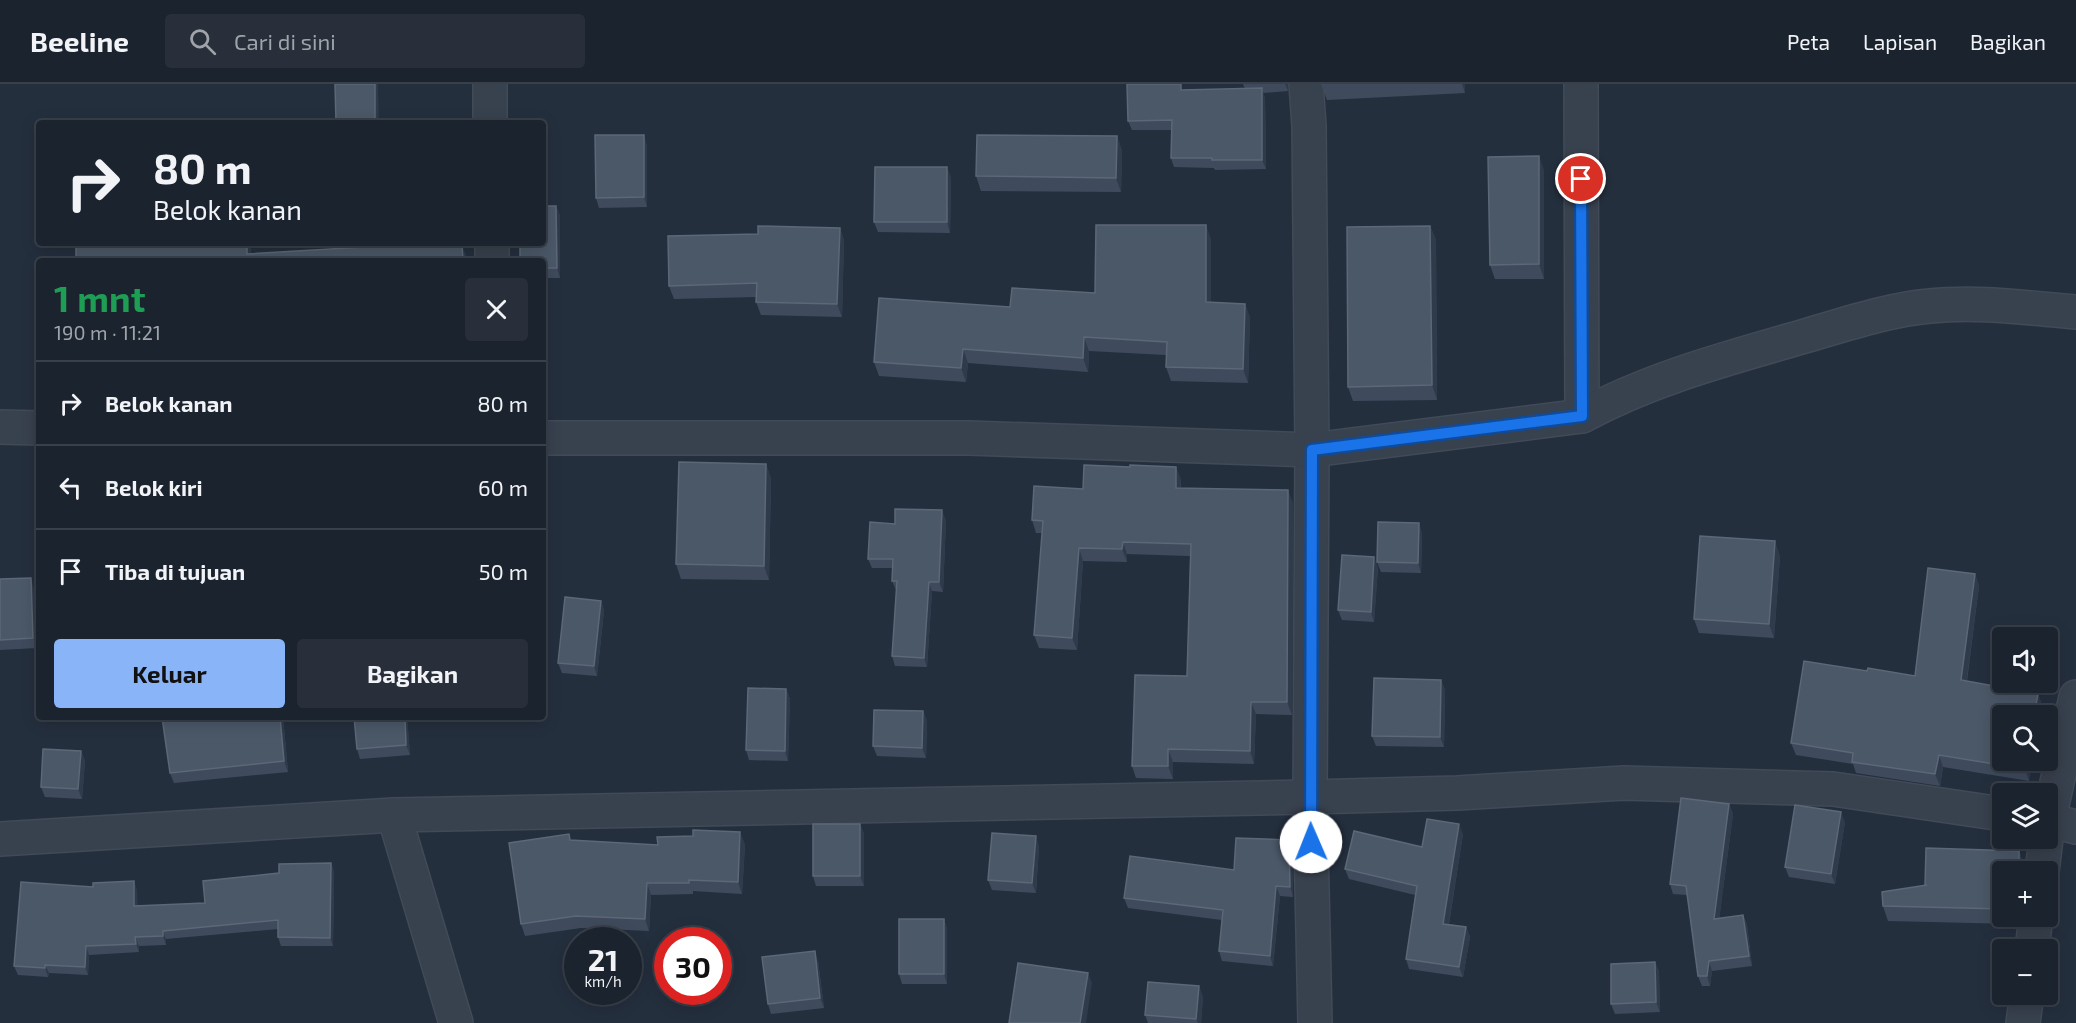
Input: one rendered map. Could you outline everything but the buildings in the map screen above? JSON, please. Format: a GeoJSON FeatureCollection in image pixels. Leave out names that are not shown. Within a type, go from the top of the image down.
{"type":"FeatureCollection","features":[{"type":"Feature","properties":{"kind":"street"},"geometry":{"type":"LineString","coordinates":[[490,84],[490,120]]}},
{"type":"Feature","properties":{"kind":"street"},"geometry":{"type":"LineString","coordinates":[[1306,84],[1309,126],[1312,450],[1310,797],[1315,1023]]}},
{"type":"Feature","properties":{"kind":"street"},"geometry":{"type":"LineString","coordinates":[[1581,84],[1582,416]]}},
{"type":"Feature","properties":{"kind":"street"},"geometry":{"type":"LineString","coordinates":[[546,438],[970,438],[1312,450],[1582,416],[1609,401],[1665,378],[1863,320],[1926,306],[1964,303],[2076,312]]}},
{"type":"Feature","properties":{"kind":"street"},"geometry":{"type":"LineString","coordinates":[[0,427],[36,428]]}},
{"type":"Feature","properties":{"kind":"street"},"geometry":{"type":"LineString","coordinates":[[2057,783],[2076,697]]}},
{"type":"Feature","properties":{"kind":"street"},"geometry":{"type":"LineString","coordinates":[[0,839],[394,814],[1310,797],[1457,793],[1624,783],[1833,789],[1992,813]]}},
{"type":"Feature","properties":{"kind":"street"},"geometry":{"type":"LineString","coordinates":[[394,814],[456,1023]]}},
{"type":"Feature","properties":{"kind":"street"},"geometry":{"type":"LineString","coordinates":[[2058,823],[2076,827]]}},
{"type":"Feature","properties":{"kind":"street"},"geometry":{"type":"LineString","coordinates":[[2023,1023],[2025,1005]]}},
{"type":"Feature","properties":{"kind":"route"},"geometry":{"type":"LineString","coordinates":[[1311,842],[1312,450],[1582,416],[1581,179]]}}]}
